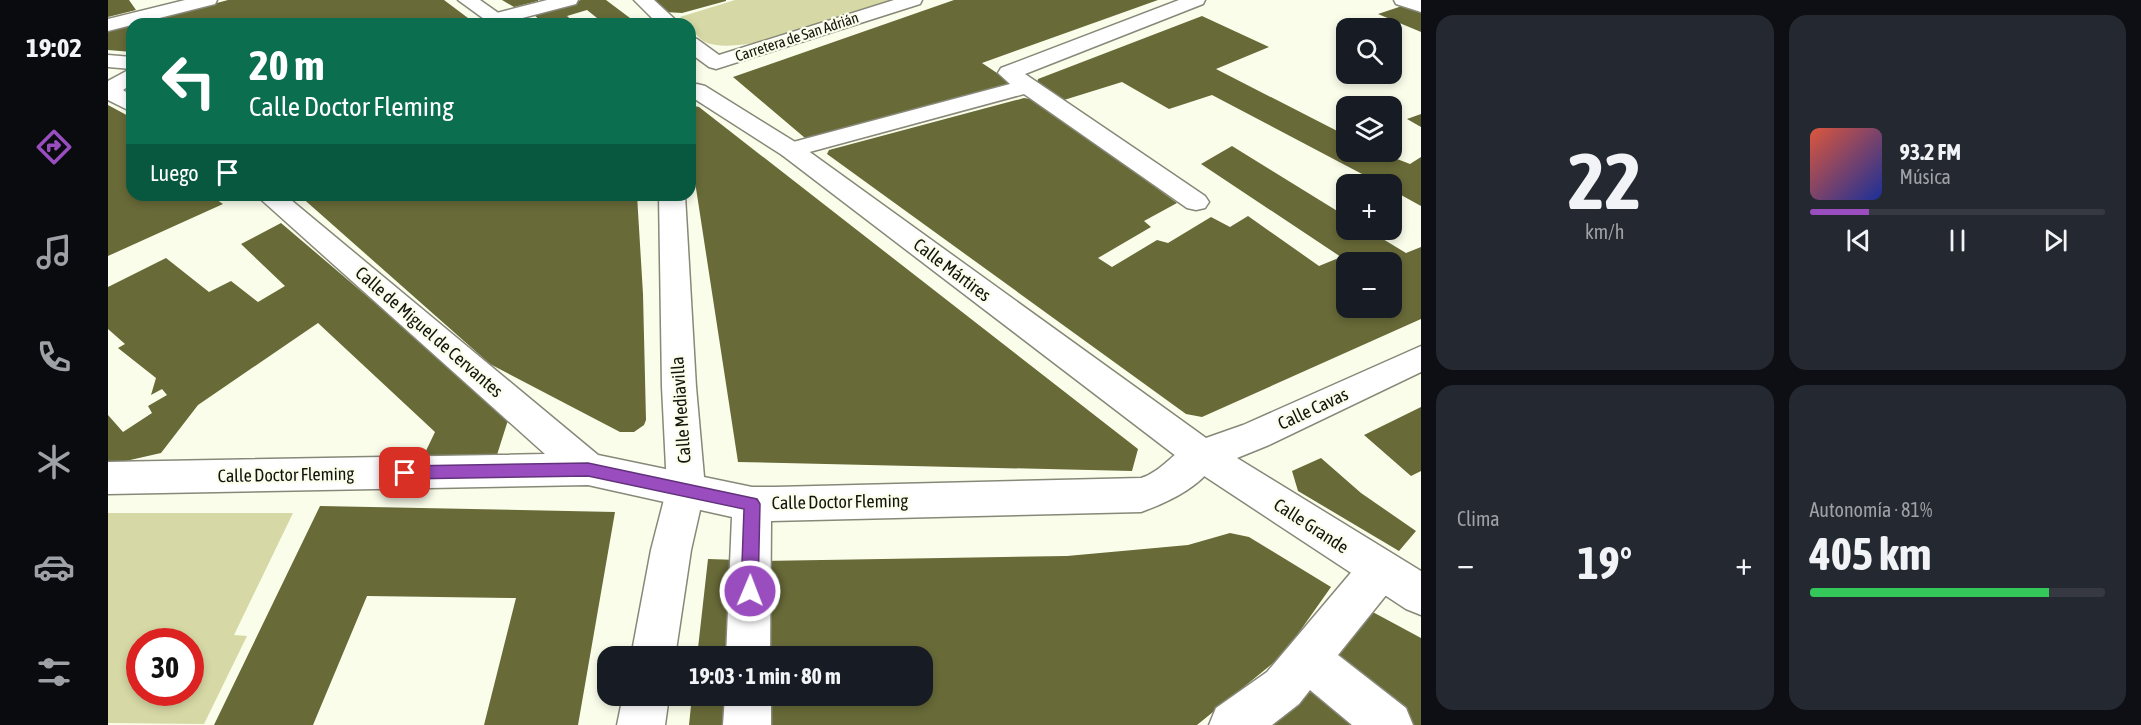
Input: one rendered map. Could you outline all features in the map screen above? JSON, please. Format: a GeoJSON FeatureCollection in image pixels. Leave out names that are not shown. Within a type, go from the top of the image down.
{"type":"FeatureCollection","features":[{"type":"Feature","properties":{"kind":"street"},"geometry":{"type":"LineString","coordinates":[[136,18],[208,0]]}},
{"type":"Feature","properties":{"kind":"street"},"geometry":{"type":"LineString","coordinates":[[467,0],[495,18]]}},
{"type":"Feature","properties":{"kind":"street"},"geometry":{"type":"LineString","coordinates":[[510,18],[569,0]]}},
{"type":"Feature","properties":{"kind":"street"},"geometry":{"type":"LineString","coordinates":[[643,0],[663,18]]}},
{"type":"Feature","properties":{"kind":"street","name":"Carretera de San Adrián"},"geometry":{"type":"LineString","coordinates":[[716,63],[913,0]]}},
{"type":"Feature","properties":{"kind":"street"},"geometry":{"type":"LineString","coordinates":[[1196,0],[1009,73],[1196,202]]}},
{"type":"Feature","properties":{"kind":"street"},"geometry":{"type":"LineString","coordinates":[[1403,0],[1421,6]]}},
{"type":"Feature","properties":{"kind":"street"},"geometry":{"type":"LineString","coordinates":[[108,25],[126,20]]}},
{"type":"Feature","properties":{"kind":"street"},"geometry":{"type":"LineString","coordinates":[[696,47],[716,63],[696,89]]}},
{"type":"Feature","properties":{"kind":"street"},"geometry":{"type":"LineString","coordinates":[[108,61],[126,62]]}},
{"type":"Feature","properties":{"kind":"street"},"geometry":{"type":"LineString","coordinates":[[126,78],[108,91],[126,102]]}},
{"type":"Feature","properties":{"kind":"street"},"geometry":{"type":"LineString","coordinates":[[791,150],[1027,86]]}},
{"type":"Feature","properties":{"kind":"street","name":"Calle Mártires"},"geometry":{"type":"LineString","coordinates":[[696,93],[791,150],[1202,455]]}},
{"type":"Feature","properties":{"kind":"street","name":"Calle de Miguel de Cervantes"},"geometry":{"type":"LineString","coordinates":[[276,201],[588,470]]}},
{"type":"Feature","properties":{"kind":"street","name":"Calle Mediavilla"},"geometry":{"type":"LineString","coordinates":[[655,646],[671,550],[686,488],[678,375],[672,201]]}},
{"type":"Feature","properties":{"kind":"street","name":"Calle Cavas"},"geometry":{"type":"LineString","coordinates":[[1202,455],[1256,435],[1421,358]]}},
{"type":"Feature","properties":{"kind":"street","name":"Calle Doctor Fleming"},"geometry":{"type":"LineString","coordinates":[[108,478],[588,470],[686,488],[752,504],[1141,495],[1162,488],[1202,455]]}},
{"type":"Feature","properties":{"kind":"street","name":"Calle Grande"},"geometry":{"type":"LineString","coordinates":[[1202,455],[1421,595]]}},
{"type":"Feature","properties":{"kind":"street"},"geometry":{"type":"LineString","coordinates":[[748,646],[752,504]]}},
{"type":"Feature","properties":{"kind":"street"},"geometry":{"type":"LineString","coordinates":[[1233,725],[1283,688],[1380,570]]}},
{"type":"Feature","properties":{"kind":"street"},"geometry":{"type":"LineString","coordinates":[[1307,658],[1389,725]]}},
{"type":"Feature","properties":{"kind":"street"},"geometry":{"type":"LineString","coordinates":[[641,725],[644,706]]}},
{"type":"Feature","properties":{"kind":"street"},"geometry":{"type":"LineString","coordinates":[[747,725],[748,706]]}},
{"type":"Feature","properties":{"kind":"green space"},"geometry":{"type":"Polygon","coordinates":[[[735,0],[893,0],[770,40],[722,46],[705,42],[696,34],[696,18],[680,17],[735,0]]]}},
{"type":"Feature","properties":{"kind":"green space"},"geometry":{"type":"Polygon","coordinates":[[[108,513],[293,513],[234,635],[247,636],[204,724],[108,723],[108,513]]]}},
{"type":"Feature","properties":{"kind":"building"},"geometry":{"type":"Polygon","coordinates":[[[108,0],[129,0],[136,10],[108,17],[108,0]]]}},
{"type":"Feature","properties":{"kind":"building"},"geometry":{"type":"Polygon","coordinates":[[[228,0],[444,0],[468,18],[160,18],[228,0]]]}},
{"type":"Feature","properties":{"kind":"building"},"geometry":{"type":"Polygon","coordinates":[[[502,0],[538,0],[538,1],[514,7],[502,0]]]}},
{"type":"Feature","properties":{"kind":"building"},"geometry":{"type":"Polygon","coordinates":[[[581,0],[606,0],[630,18],[597,18],[587,10],[567,16],[569,18],[537,18],[532,13],[581,0]]]}},
{"type":"Feature","properties":{"kind":"building"},"geometry":{"type":"Polygon","coordinates":[[[652,0],[726,1],[682,13],[665,12],[652,0]]]}},
{"type":"Feature","properties":{"kind":"building"},"geometry":{"type":"Polygon","coordinates":[[[954,0],[1158,0],[982,63],[1015,85],[805,138],[733,77],[954,0]]]}},
{"type":"Feature","properties":{"kind":"building"},"geometry":{"type":"Polygon","coordinates":[[[1402,6],[1421,13],[1421,32],[1402,24],[1402,18],[1388,18],[1378,14],[1402,6]]]}},
{"type":"Feature","properties":{"kind":"building"},"geometry":{"type":"Polygon","coordinates":[[[1202,16],[1269,47],[1216,69],[1336,130],[1336,160],[1212,95],[1169,109],[1122,82],[1064,100],[1037,83],[1038,79],[1202,16]]]}},
{"type":"Feature","properties":{"kind":"building"},"geometry":{"type":"Polygon","coordinates":[[[126,26],[126,52],[108,50],[108,28],[126,26]]]}},
{"type":"Feature","properties":{"kind":"building"},"geometry":{"type":"Polygon","coordinates":[[[1024,98],[1036,100],[1177,203],[1144,221],[1151,227],[1098,258],[1112,267],[1157,240],[1168,243],[1211,217],[1230,227],[1248,216],[1319,266],[1336,259],[1336,318],[1402,318],[1402,252],[1336,254],[1201,164],[1232,146],[1336,210],[1336,240],[1385,240],[1406,253],[1421,247],[1421,319],[1202,417],[1186,414],[827,154],[829,150],[1024,98]]]}},
{"type":"Feature","properties":{"kind":"building"},"geometry":{"type":"Polygon","coordinates":[[[108,105],[126,115],[126,201],[219,201],[223,204],[108,256],[108,105]]]}},
{"type":"Feature","properties":{"kind":"building"},"geometry":{"type":"Polygon","coordinates":[[[696,106],[1138,449],[1132,471],[738,462],[696,188],[696,106]]]}},
{"type":"Feature","properties":{"kind":"building"},"geometry":{"type":"Polygon","coordinates":[[[1421,114],[1421,127],[1407,119],[1421,114]]]}},
{"type":"Feature","properties":{"kind":"building"},"geometry":{"type":"Polygon","coordinates":[[[1421,157],[1421,206],[1402,196],[1402,174],[1362,174],[1339,162],[1402,161],[1410,164],[1421,157]]]}},
{"type":"Feature","properties":{"kind":"building"},"geometry":{"type":"Polygon","coordinates":[[[306,201],[637,201],[643,294],[646,420],[644,425],[634,432],[620,432],[490,364],[306,201]]]}},
{"type":"Feature","properties":{"kind":"building"},"geometry":{"type":"Polygon","coordinates":[[[281,223],[509,417],[496,458],[423,457],[435,432],[318,323],[198,405],[161,453],[108,465],[108,415],[123,432],[152,413],[148,406],[167,395],[162,389],[151,395],[156,378],[118,348],[125,344],[108,329],[108,287],[166,258],[209,292],[231,281],[258,302],[285,286],[241,244],[281,223]]]}},
{"type":"Feature","properties":{"kind":"building"},"geometry":{"type":"Polygon","coordinates":[[[1421,407],[1421,471],[1411,476],[1364,435],[1421,407]]]}},
{"type":"Feature","properties":{"kind":"building"},"geometry":{"type":"Polygon","coordinates":[[[1321,458],[1361,493],[1416,531],[1399,551],[1298,491],[1292,471],[1321,458]]]}},
{"type":"Feature","properties":{"kind":"building"},"geometry":{"type":"Polygon","coordinates":[[[320,506],[615,512],[578,725],[484,725],[516,598],[367,596],[313,725],[214,725],[320,506]]]}},
{"type":"Feature","properties":{"kind":"building"},"geometry":{"type":"Polygon","coordinates":[[[1230,533],[1249,537],[1331,587],[1283,655],[1197,725],[758,725],[758,706],[933,706],[933,646],[758,646],[759,561],[1067,556],[1188,545],[1230,533]]]}},
{"type":"Feature","properties":{"kind":"building"},"geometry":{"type":"Polygon","coordinates":[[[708,559],[738,560],[732,646],[698,646],[708,559]]]}},
{"type":"Feature","properties":{"kind":"building"},"geometry":{"type":"Polygon","coordinates":[[[1369,610],[1421,638],[1421,725],[1402,725],[1330,667],[1369,610]]]}},
{"type":"Feature","properties":{"kind":"building"},"geometry":{"type":"Polygon","coordinates":[[[1315,679],[1379,725],[1257,725],[1315,679]]]}},
{"type":"Feature","properties":{"kind":"building"},"geometry":{"type":"Polygon","coordinates":[[[691,706],[727,706],[726,725],[689,725],[691,706]]]}},
{"type":"Feature","properties":{"kind":"route"},"geometry":{"type":"LineString","coordinates":[[405,473],[588,470],[686,488],[752,504],[750,591]]}}]}
